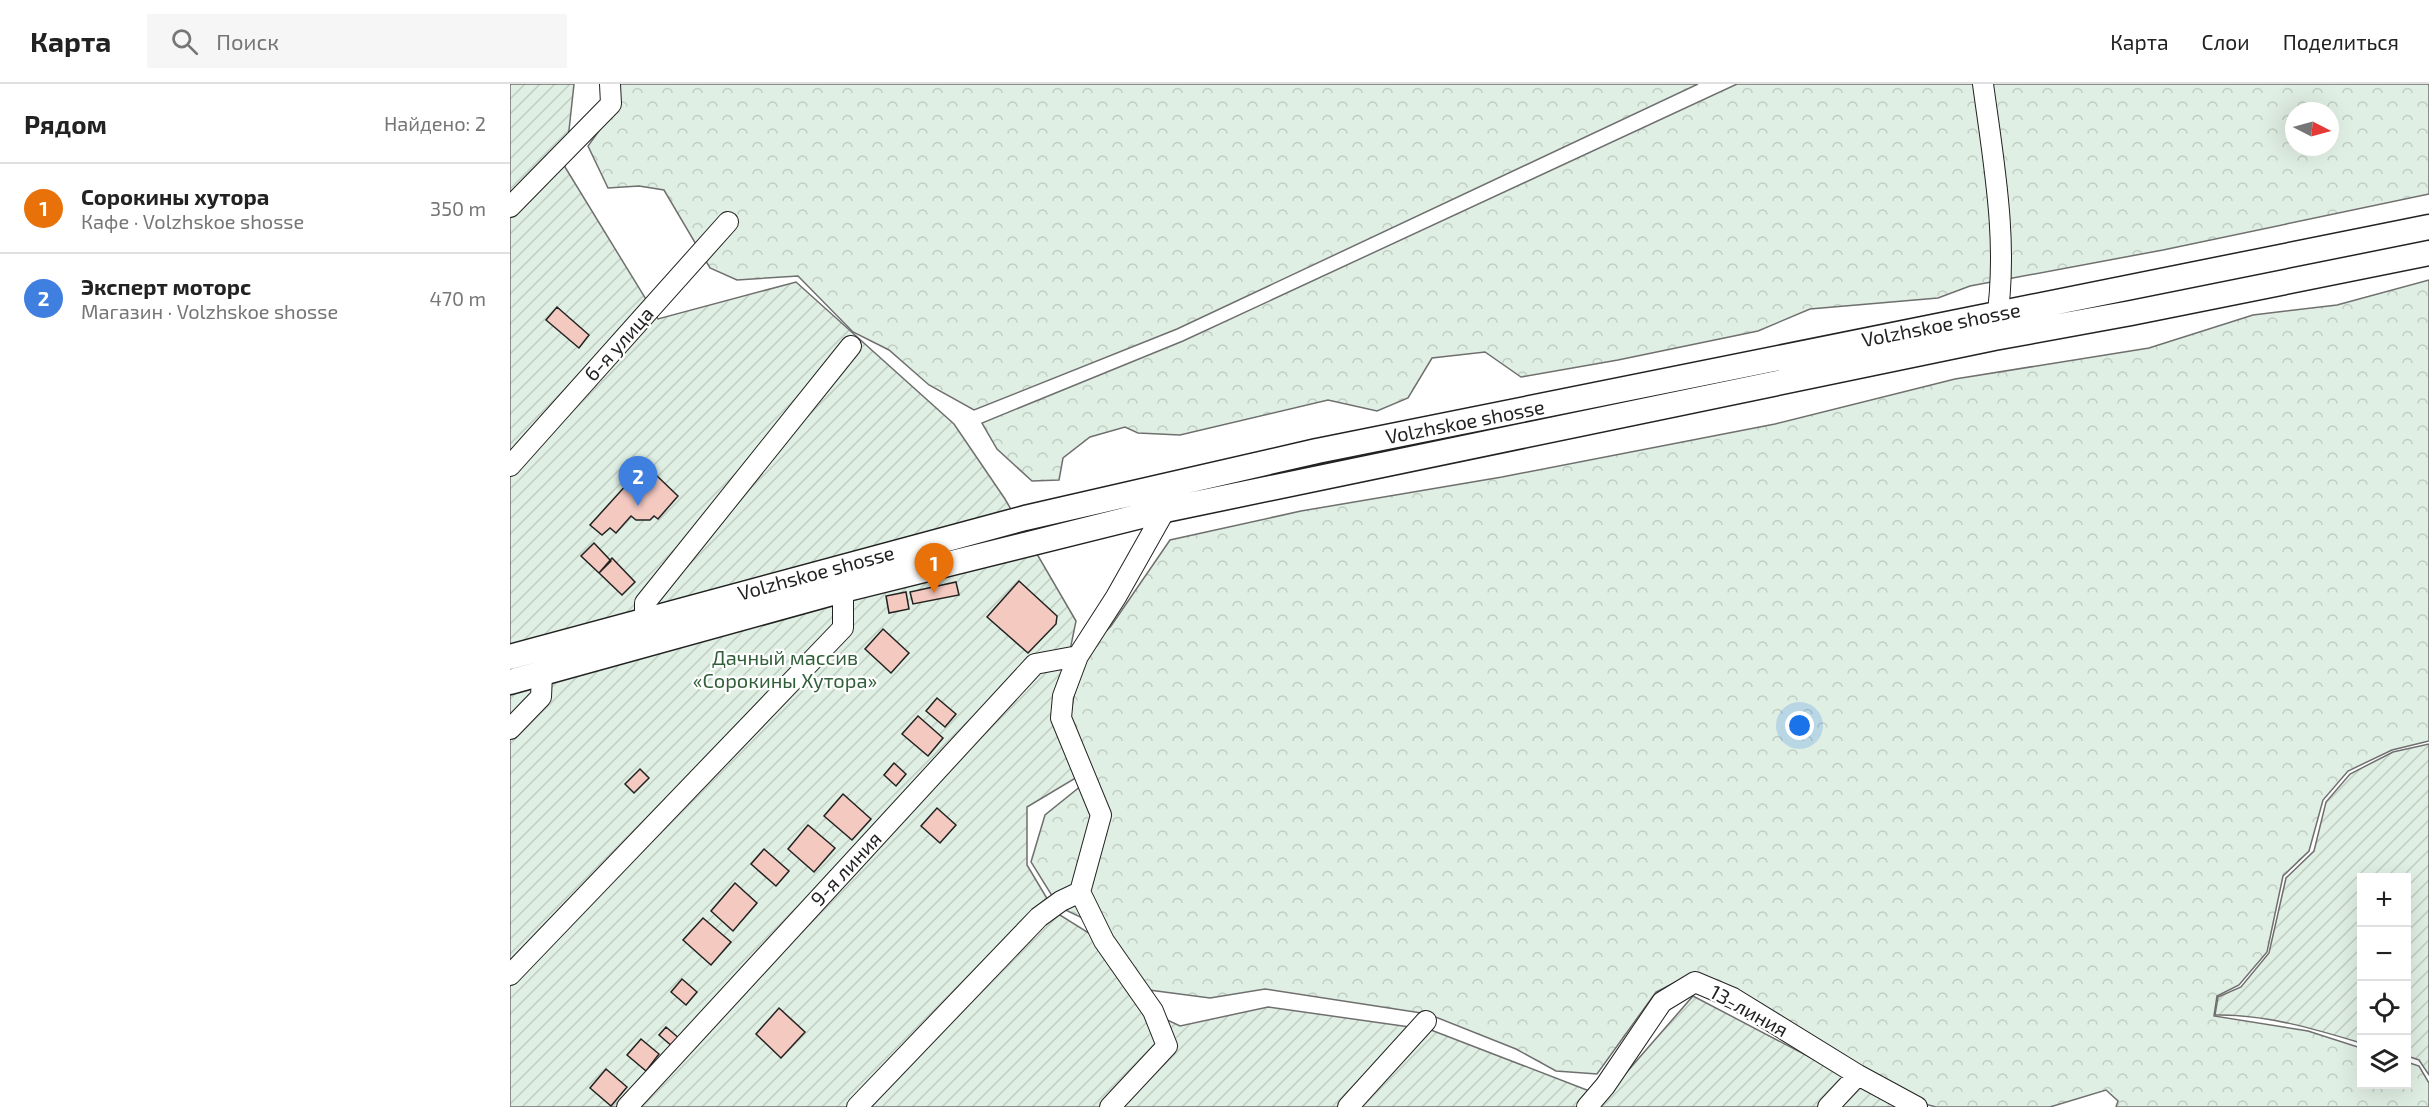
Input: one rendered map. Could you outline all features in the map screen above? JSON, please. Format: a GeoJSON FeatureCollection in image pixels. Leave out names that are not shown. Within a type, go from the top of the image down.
{"type":"FeatureCollection","features":[{"type":"Feature","properties":{"kind":"main road","name":"Volzhskoe shosse"},"geometry":{"type":"LineString","coordinates":[[510,682],[843,590],[1164,510],[1996,326],[2429,227]]}},
{"type":"Feature","properties":{"kind":"main road","name":"Volzhskoe shosse"},"geometry":{"type":"LineString","coordinates":[[510,657],[1025,518],[1317,451],[1996,326],[2131,313],[2429,254]]}},
{"type":"Feature","properties":{"kind":"lane"},"geometry":{"type":"LineString","coordinates":[[510,207],[611,105],[610,84]]}},
{"type":"Feature","properties":{"kind":"lane"},"geometry":{"type":"LineString","coordinates":[[1983,84],[2000,216],[2002,288],[1996,326]]}},
{"type":"Feature","properties":{"kind":"lane","name":"6-я улица"},"geometry":{"type":"LineString","coordinates":[[510,466],[728,222]]}},
{"type":"Feature","properties":{"kind":"lane"},"geometry":{"type":"LineString","coordinates":[[645,621],[645,603],[851,346]]}},
{"type":"Feature","properties":{"kind":"lane"},"geometry":{"type":"LineString","coordinates":[[1110,1107],[1167,1046],[1153,1011],[1104,941],[1080,892],[1101,815],[1061,718],[1063,696],[1078,656],[1116,597],[1164,510]]}},
{"type":"Feature","properties":{"kind":"lane"},"geometry":{"type":"LineString","coordinates":[[510,975],[843,628],[843,590]]}},
{"type":"Feature","properties":{"kind":"lane","name":"9-я линия"},"geometry":{"type":"LineString","coordinates":[[627,1107],[1035,664],[1078,656]]}},
{"type":"Feature","properties":{"kind":"lane"},"geometry":{"type":"LineString","coordinates":[[510,729],[541,697],[542,674]]}},
{"type":"Feature","properties":{"kind":"lane"},"geometry":{"type":"LineString","coordinates":[[857,1107],[1039,916],[1061,901],[1080,892]]}},
{"type":"Feature","properties":{"kind":"lane","name":"13-линия"},"geometry":{"type":"LineString","coordinates":[[1587,1107],[1605,1086],[1662,1002],[1695,982],[1733,998],[1858,1075],[1917,1107]]}},
{"type":"Feature","properties":{"kind":"lane"},"geometry":{"type":"LineString","coordinates":[[1348,1107],[1426,1021]]}},
{"type":"Feature","properties":{"kind":"lane"},"geometry":{"type":"LineString","coordinates":[[1828,1107],[1858,1075]]}},
{"type":"Feature","properties":{"kind":"green space","name":"Дачный массив «Сорокины Хутора»"},"geometry":{"type":"Polygon","coordinates":[[[510,84],[574,84],[565,167],[658,319],[796,282],[954,424],[1005,499],[1076,621],[1055,724],[1079,776],[1027,807],[1027,865],[1055,912],[1092,935],[1142,1008],[1180,1026],[1268,1007],[1431,1030],[1605,1097],[1693,996],[1905,1107],[510,1107],[510,84]]]}},
{"type":"Feature","properties":{"kind":"green space"},"geometry":{"type":"Polygon","coordinates":[[[615,84],[1698,84],[1177,329],[974,410],[929,385],[889,350],[853,332],[798,276],[737,280],[710,268],[664,190],[639,186],[608,188],[588,146],[614,110],[615,84]]]}},
{"type":"Feature","properties":{"kind":"green space"},"geometry":{"type":"Polygon","coordinates":[[[1737,84],[2429,84],[2429,194],[2163,250],[1970,286],[1938,298],[1810,309],[1758,331],[1521,377],[1485,352],[1432,358],[1408,398],[1377,411],[1328,400],[1180,435],[1138,433],[1125,427],[1090,437],[1063,458],[1059,480],[1032,481],[997,449],[982,423],[1183,341],[1737,84]]]}},
{"type":"Feature","properties":{"kind":"green space"},"geometry":{"type":"Polygon","coordinates":[[[2429,280],[2429,741],[2392,750],[2348,771],[2323,800],[2309,851],[2283,876],[2267,952],[2239,985],[2217,996],[2214,1016],[2308,1031],[2357,1047],[2357,1089],[2411,1089],[2411,1063],[2419,1066],[2429,1083],[2429,1107],[2116,1107],[2118,1101],[2106,1090],[2050,1107],[1936,1107],[1921,1103],[1740,991],[1695,972],[1656,992],[1597,1074],[1556,1071],[1516,1049],[1428,1014],[1265,989],[1210,998],[1149,990],[1106,929],[1059,907],[1031,862],[1045,815],[1092,777],[1070,718],[1078,673],[1090,647],[1111,626],[1170,540],[1301,511],[1502,477],[1775,424],[1955,379],[2149,348],[2253,315],[2337,305],[2429,280]]]}},
{"type":"Feature","properties":{"kind":"green space"},"geometry":{"type":"Polygon","coordinates":[[[2429,744],[2429,1075],[2419,1060],[2411,1057],[2411,873],[2357,873],[2357,1042],[2271,1020],[2215,1015],[2218,997],[2241,987],[2269,953],[2286,878],[2314,851],[2326,802],[2350,774],[2393,752],[2429,744]]]}},
{"type":"Feature","properties":{"kind":"building"},"geometry":{"type":"Polygon","coordinates":[[[557,307],[589,335],[579,348],[546,320],[557,307]]]}},
{"type":"Feature","properties":{"kind":"building"},"geometry":{"type":"Polygon","coordinates":[[[656,475],[678,496],[658,519],[654,516],[650,520],[636,520],[631,516],[616,533],[610,528],[602,535],[590,525],[628,483],[634,489],[642,481],[646,484],[656,475]]]}},
{"type":"Feature","properties":{"kind":"building"},"geometry":{"type":"Polygon","coordinates":[[[594,543],[611,561],[599,573],[581,556],[594,543]]]}},
{"type":"Feature","properties":{"kind":"building"},"geometry":{"type":"Polygon","coordinates":[[[612,558],[635,582],[622,595],[599,573],[612,558]]]}},
{"type":"Feature","properties":{"kind":"building"},"geometry":{"type":"Polygon","coordinates":[[[1019,581],[1057,616],[1056,624],[1028,653],[987,617],[1019,581]]]}},
{"type":"Feature","properties":{"kind":"building"},"geometry":{"type":"Polygon","coordinates":[[[956,582],[959,595],[913,604],[910,592],[956,582]]]}},
{"type":"Feature","properties":{"kind":"building"},"geometry":{"type":"Polygon","coordinates":[[[906,592],[909,609],[889,613],[886,596],[906,592]]]}},
{"type":"Feature","properties":{"kind":"building"},"geometry":{"type":"Polygon","coordinates":[[[883,629],[909,653],[891,673],[865,649],[883,629]]]}},
{"type":"Feature","properties":{"kind":"building"},"geometry":{"type":"Polygon","coordinates":[[[937,698],[956,714],[945,727],[926,711],[937,698]]]}},
{"type":"Feature","properties":{"kind":"building"},"geometry":{"type":"Polygon","coordinates":[[[918,716],[943,738],[928,756],[902,734],[918,716]]]}},
{"type":"Feature","properties":{"kind":"building"},"geometry":{"type":"Polygon","coordinates":[[[894,763],[906,774],[896,786],[884,775],[894,763]]]}},
{"type":"Feature","properties":{"kind":"building"},"geometry":{"type":"Polygon","coordinates":[[[640,769],[649,778],[634,793],[625,784],[640,769]]]}},
{"type":"Feature","properties":{"kind":"building"},"geometry":{"type":"Polygon","coordinates":[[[843,794],[871,819],[852,840],[824,816],[843,794]]]}},
{"type":"Feature","properties":{"kind":"building"},"geometry":{"type":"Polygon","coordinates":[[[937,808],[956,825],[940,843],[921,826],[937,808]]]}},
{"type":"Feature","properties":{"kind":"building"},"geometry":{"type":"Polygon","coordinates":[[[808,825],[835,848],[814,872],[788,849],[808,825]]]}},
{"type":"Feature","properties":{"kind":"building"},"geometry":{"type":"Polygon","coordinates":[[[764,849],[789,871],[776,886],[751,864],[764,849]]]}},
{"type":"Feature","properties":{"kind":"building"},"geometry":{"type":"Polygon","coordinates":[[[735,883],[757,903],[733,931],[711,911],[735,883]]]}},
{"type":"Feature","properties":{"kind":"building"},"geometry":{"type":"Polygon","coordinates":[[[703,918],[731,942],[711,965],[683,940],[703,918]]]}},
{"type":"Feature","properties":{"kind":"building"},"geometry":{"type":"Polygon","coordinates":[[[682,979],[697,992],[686,1005],[671,992],[682,979]]]}},
{"type":"Feature","properties":{"kind":"building"},"geometry":{"type":"Polygon","coordinates":[[[779,1008],[805,1032],[781,1058],[756,1034],[779,1008]]]}},
{"type":"Feature","properties":{"kind":"building"},"geometry":{"type":"Polygon","coordinates":[[[666,1027],[680,1039],[673,1047],[659,1035],[666,1027]]]}},
{"type":"Feature","properties":{"kind":"building"},"geometry":{"type":"Polygon","coordinates":[[[641,1039],[659,1054],[646,1071],[627,1055],[641,1039]]]}},
{"type":"Feature","properties":{"kind":"building"},"geometry":{"type":"Polygon","coordinates":[[[606,1069],[627,1087],[611,1106],[590,1088],[606,1069]]]}},
{"type":"Feature","properties":{"kind":"place","name":"Эксперт моторс"},"geometry":{"type":"Point","coordinates":[638,506]}},
{"type":"Feature","properties":{"kind":"place","name":"Сорокины хутора"},"geometry":{"type":"Point","coordinates":[934,593]}}]}
